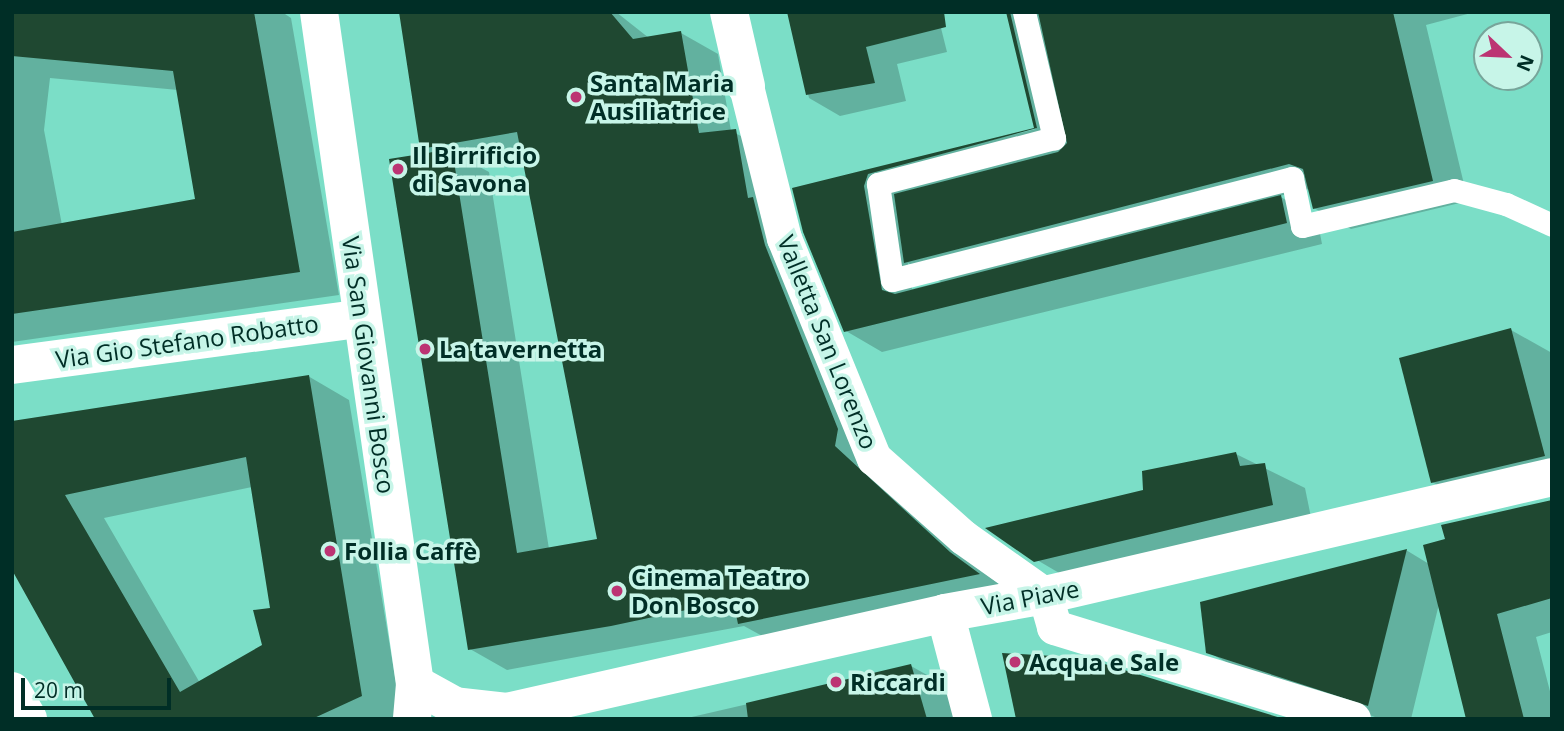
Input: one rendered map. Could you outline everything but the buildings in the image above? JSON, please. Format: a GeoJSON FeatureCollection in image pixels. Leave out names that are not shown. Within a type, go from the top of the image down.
{"type":"FeatureCollection","features":[{"type":"Feature","properties":{"kind":"street","name":"Via San Giovanni Bosco"},"geometry":{"type":"LineString","coordinates":[[319,12],[413,701]]}},
{"type":"Feature","properties":{"kind":"street","name":"Valletta San Lorenzo"},"geometry":{"type":"LineString","coordinates":[[729,12],[784,238],[874,458],[963,537],[1045,595]]}},
{"type":"Feature","properties":{"kind":"street","name":"Via Gio Stefano Robatto"},"geometry":{"type":"LineString","coordinates":[[12,365],[362,318]]}},
{"type":"Feature","properties":{"kind":"street","name":"Via Piave"},"geometry":{"type":"LineString","coordinates":[[413,701],[501,715],[945,613],[1045,595],[1552,477]]}},
{"type":"Feature","properties":{"kind":"street"},"geometry":{"type":"LineString","coordinates":[[1045,595],[1054,626],[1353,719]]}},
{"type":"Feature","properties":{"kind":"street"},"geometry":{"type":"LineString","coordinates":[[945,613],[973,719]]}},
{"type":"Feature","properties":{"kind":"street"},"geometry":{"type":"LineString","coordinates":[[12,691],[28,719]]}},
{"type":"Feature","properties":{"kind":"lane"},"geometry":{"type":"LineString","coordinates":[[1024,12],[1054,138],[878,184],[892,280],[1292,178],[1302,226],[1454,190],[1506,204],[1552,225]]}},
{"type":"Feature","properties":{"kind":"place","name":"Santa Maria Ausiliatrice"},"geometry":{"type":"Point","coordinates":[576,97]}},
{"type":"Feature","properties":{"kind":"place","name":"Il Birrificio di Savona"},"geometry":{"type":"Point","coordinates":[398,169]}},
{"type":"Feature","properties":{"kind":"place","name":"La tavernetta"},"geometry":{"type":"Point","coordinates":[425,349]}},
{"type":"Feature","properties":{"kind":"place","name":"Follia Caffè"},"geometry":{"type":"Point","coordinates":[330,551]}},
{"type":"Feature","properties":{"kind":"place","name":"Cinema Teatro Don Bosco"},"geometry":{"type":"Point","coordinates":[617,591]}},
{"type":"Feature","properties":{"kind":"place","name":"Acqua e Sale"},"geometry":{"type":"Point","coordinates":[1015,662]}},
{"type":"Feature","properties":{"kind":"place","name":"Riccardi"},"geometry":{"type":"Point","coordinates":[836,682]}}]}
